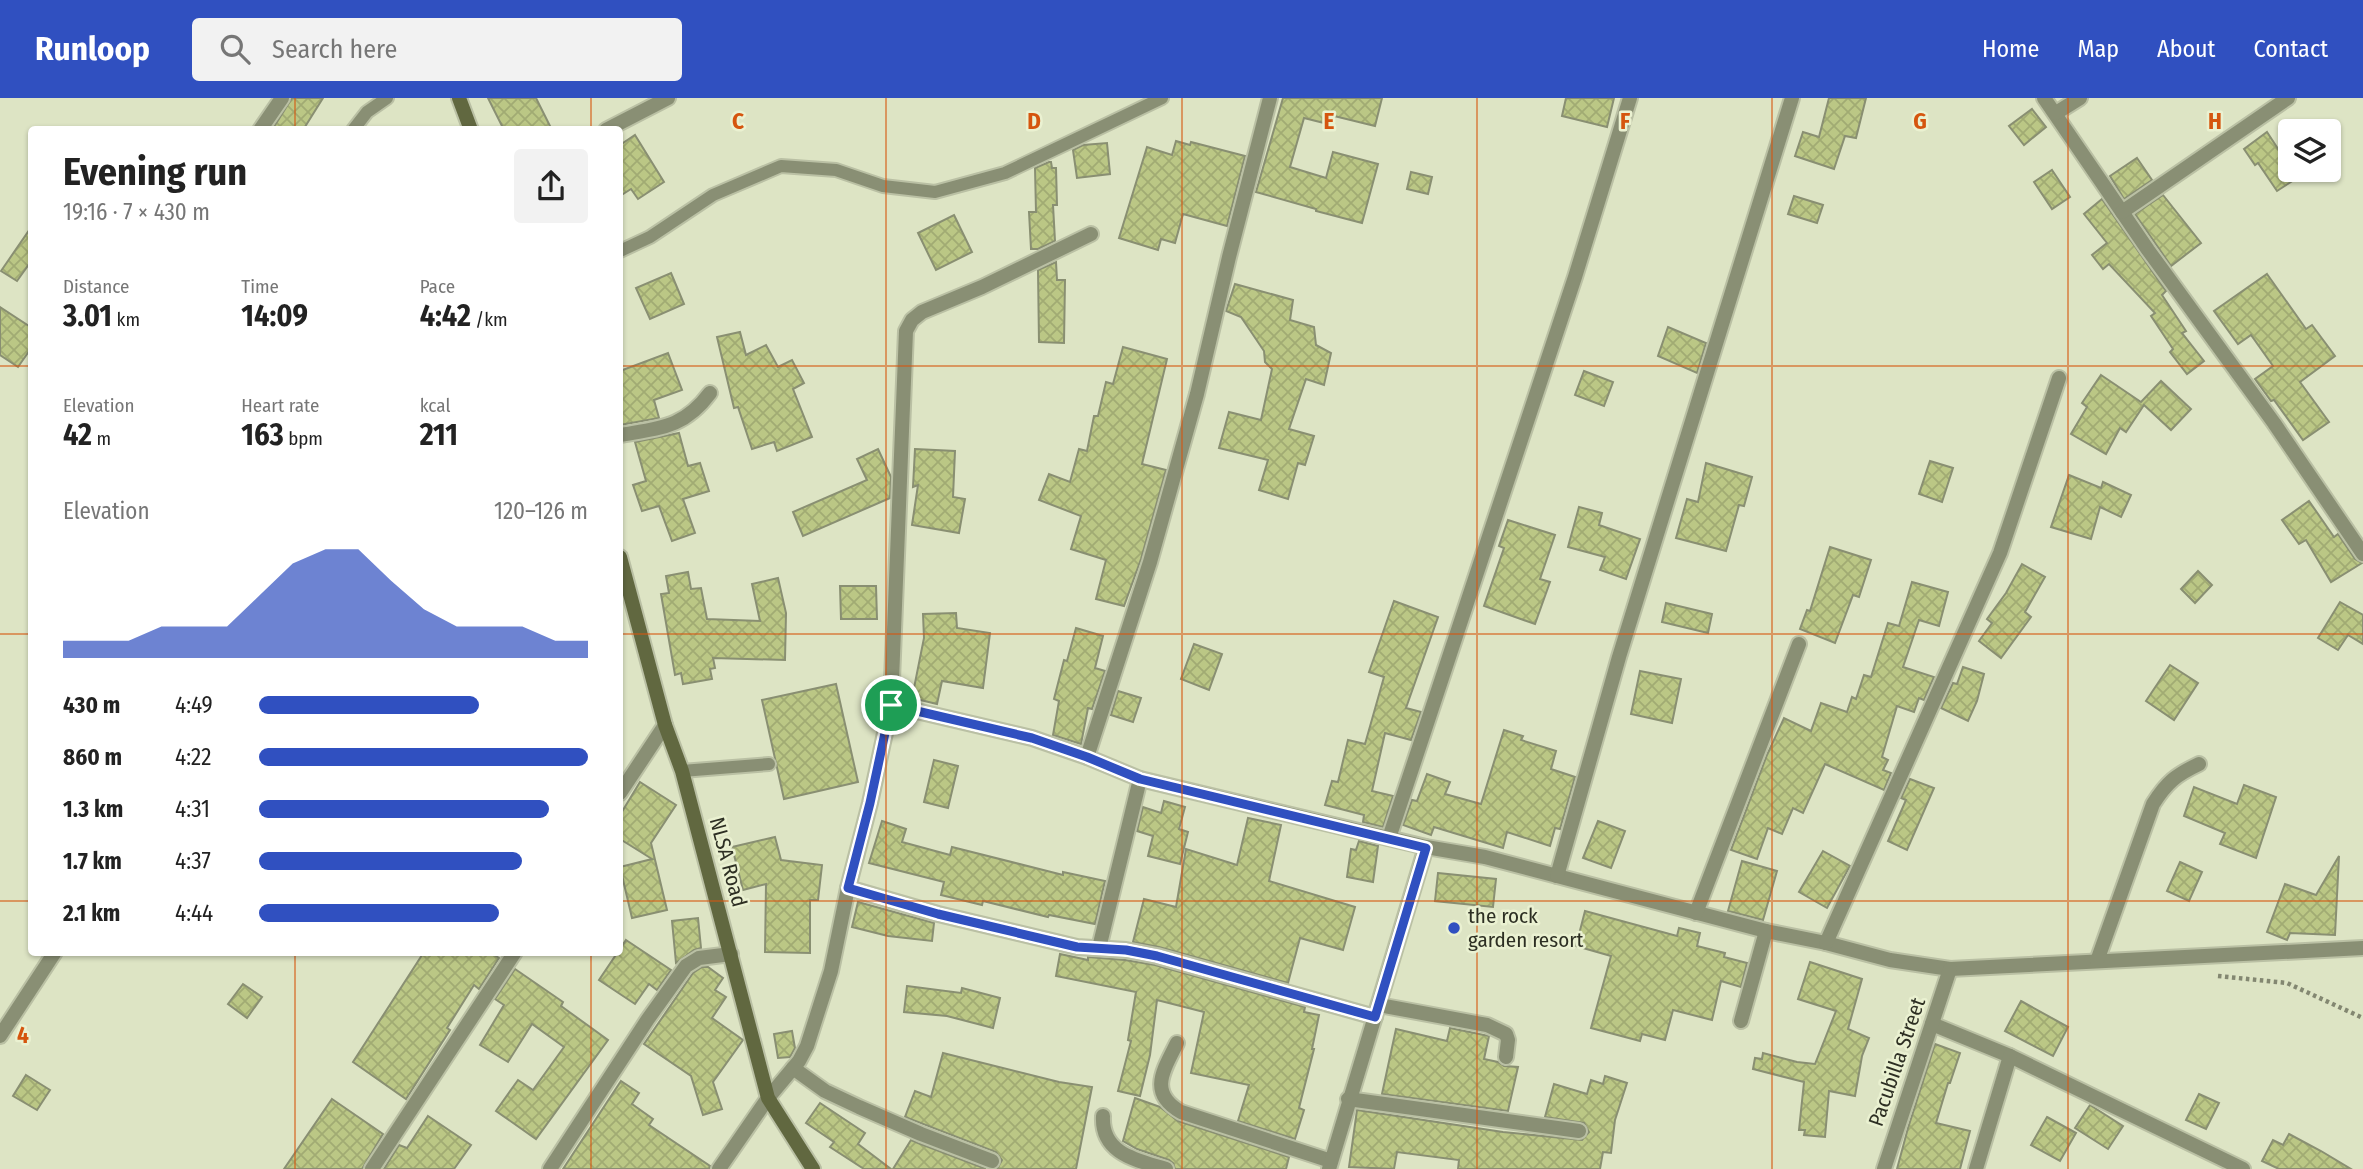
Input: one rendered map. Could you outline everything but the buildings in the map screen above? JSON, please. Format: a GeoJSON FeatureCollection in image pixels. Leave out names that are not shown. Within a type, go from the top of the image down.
{"type":"FeatureCollection","features":[{"type":"Feature","properties":{"kind":"main road"},"geometry":{"type":"LineString","coordinates":[[459,98],[470,126]]}},
{"type":"Feature","properties":{"kind":"main road","name":"NLSA Road"},"geometry":{"type":"LineString","coordinates":[[623,568],[665,725],[682,771],[768,1098],[813,1169]]}},
{"type":"Feature","properties":{"kind":"street"},"geometry":{"type":"LineString","coordinates":[[263,126],[282,98]]}},
{"type":"Feature","properties":{"kind":"street"},"geometry":{"type":"LineString","coordinates":[[614,126],[668,98]]}},
{"type":"Feature","properties":{"kind":"street"},"geometry":{"type":"LineString","coordinates":[[1087,757],[1150,562],[1270,98]]}},
{"type":"Feature","properties":{"kind":"street"},"geometry":{"type":"LineString","coordinates":[[1389,838],[1575,277],[1630,98]]}},
{"type":"Feature","properties":{"kind":"street"},"geometry":{"type":"LineString","coordinates":[[1557,876],[1619,657],[1792,98]]}},
{"type":"Feature","properties":{"kind":"street"},"geometry":{"type":"LineString","coordinates":[[2044,98],[2122,212],[2274,423],[2363,554]]}},
{"type":"Feature","properties":{"kind":"street"},"geometry":{"type":"LineString","coordinates":[[2056,113],[2080,98]]}},
{"type":"Feature","properties":{"kind":"street"},"geometry":{"type":"LineString","coordinates":[[2122,212],[2288,98]]}},
{"type":"Feature","properties":{"kind":"street"},"geometry":{"type":"LineString","coordinates":[[719,1169],[807,1046],[831,971],[848,888],[870,803],[891,705],[906,331],[912,320],[922,312],[982,287],[1091,233]]}},
{"type":"Feature","properties":{"kind":"street"},"geometry":{"type":"LineString","coordinates":[[1826,943],[2000,553],[2059,378]]}},
{"type":"Feature","properties":{"kind":"street"},"geometry":{"type":"LineString","coordinates":[[623,435],[657,429],[686,418],[699,409],[710,393]]}},
{"type":"Feature","properties":{"kind":"street"},"geometry":{"type":"LineString","coordinates":[[1696,913],[1799,644]]}},
{"type":"Feature","properties":{"kind":"street"},"geometry":{"type":"LineString","coordinates":[[891,705],[1032,738],[1140,779],[1426,848],[1485,858],[1766,931],[1890,960],[1950,969],[2363,948]]}},
{"type":"Feature","properties":{"kind":"street"},"geometry":{"type":"LineString","coordinates":[[623,788],[665,725]]}},
{"type":"Feature","properties":{"kind":"street"},"geometry":{"type":"LineString","coordinates":[[2097,961],[2153,804],[2163,788],[2176,775],[2199,764]]}},
{"type":"Feature","properties":{"kind":"street"},"geometry":{"type":"LineString","coordinates":[[1099,948],[1140,779]]}},
{"type":"Feature","properties":{"kind":"street"},"geometry":{"type":"LineString","coordinates":[[1177,1044],[1163,1071],[1161,1087],[1161,1095],[1170,1105],[1181,1112],[1330,1165],[1426,848]]}},
{"type":"Feature","properties":{"kind":"street"},"geometry":{"type":"LineString","coordinates":[[848,888],[938,914],[1077,947],[1157,956],[1377,1011],[1487,1025],[1506,1034],[1506,1056]]}},
{"type":"Feature","properties":{"kind":"street"},"geometry":{"type":"LineString","coordinates":[[1741,1021],[1766,931]]}},
{"type":"Feature","properties":{"kind":"street"},"geometry":{"type":"LineString","coordinates":[[550,1169],[686,966],[699,958],[731,954]]}},
{"type":"Feature","properties":{"kind":"street"},"geometry":{"type":"LineString","coordinates":[[0,1036],[52,956]]}},
{"type":"Feature","properties":{"kind":"street"},"geometry":{"type":"LineString","coordinates":[[372,1169],[512,956]]}},
{"type":"Feature","properties":{"kind":"street","name":"Pacubilla Street"},"geometry":{"type":"LineString","coordinates":[[1884,1169],[1950,969]]}},
{"type":"Feature","properties":{"kind":"street"},"geometry":{"type":"LineString","coordinates":[[1932,1024],[2010,1055],[2243,1169]]}},
{"type":"Feature","properties":{"kind":"street"},"geometry":{"type":"LineString","coordinates":[[1976,1169],[2010,1055]]}},
{"type":"Feature","properties":{"kind":"street"},"geometry":{"type":"LineString","coordinates":[[793,1068],[825,1091],[859,1107],[992,1161]]}},
{"type":"Feature","properties":{"kind":"street"},"geometry":{"type":"LineString","coordinates":[[1348,1099],[1580,1131]]}},
{"type":"Feature","properties":{"kind":"street"},"geometry":{"type":"LineString","coordinates":[[1103,1116],[1103,1127],[1116,1149],[1166,1169]]}},
{"type":"Feature","properties":{"kind":"lane"},"geometry":{"type":"LineString","coordinates":[[356,126],[367,112],[387,98]]}},
{"type":"Feature","properties":{"kind":"lane"},"geometry":{"type":"LineString","coordinates":[[623,250],[650,237],[713,195],[781,166],[836,170],[883,186],[935,192],[1005,173],[1162,98]]}},
{"type":"Feature","properties":{"kind":"lane"},"geometry":{"type":"LineString","coordinates":[[682,771],[769,764]]}},
{"type":"Feature","properties":{"kind":"path"},"geometry":{"type":"LineString","coordinates":[[2206,975],[2287,983],[2363,1018]]}},
{"type":"Feature","properties":{"kind":"place","name":"the rock garden resort"},"geometry":{"type":"Point","coordinates":[1454,928]}},
{"type":"Feature","properties":{"kind":"route"},"geometry":{"type":"LineString","coordinates":[[891,705],[1032,738],[1140,779],[1426,848],[1375,1017],[1157,956],[1126,950],[1077,947],[938,914],[848,888],[891,705]]}}]}
